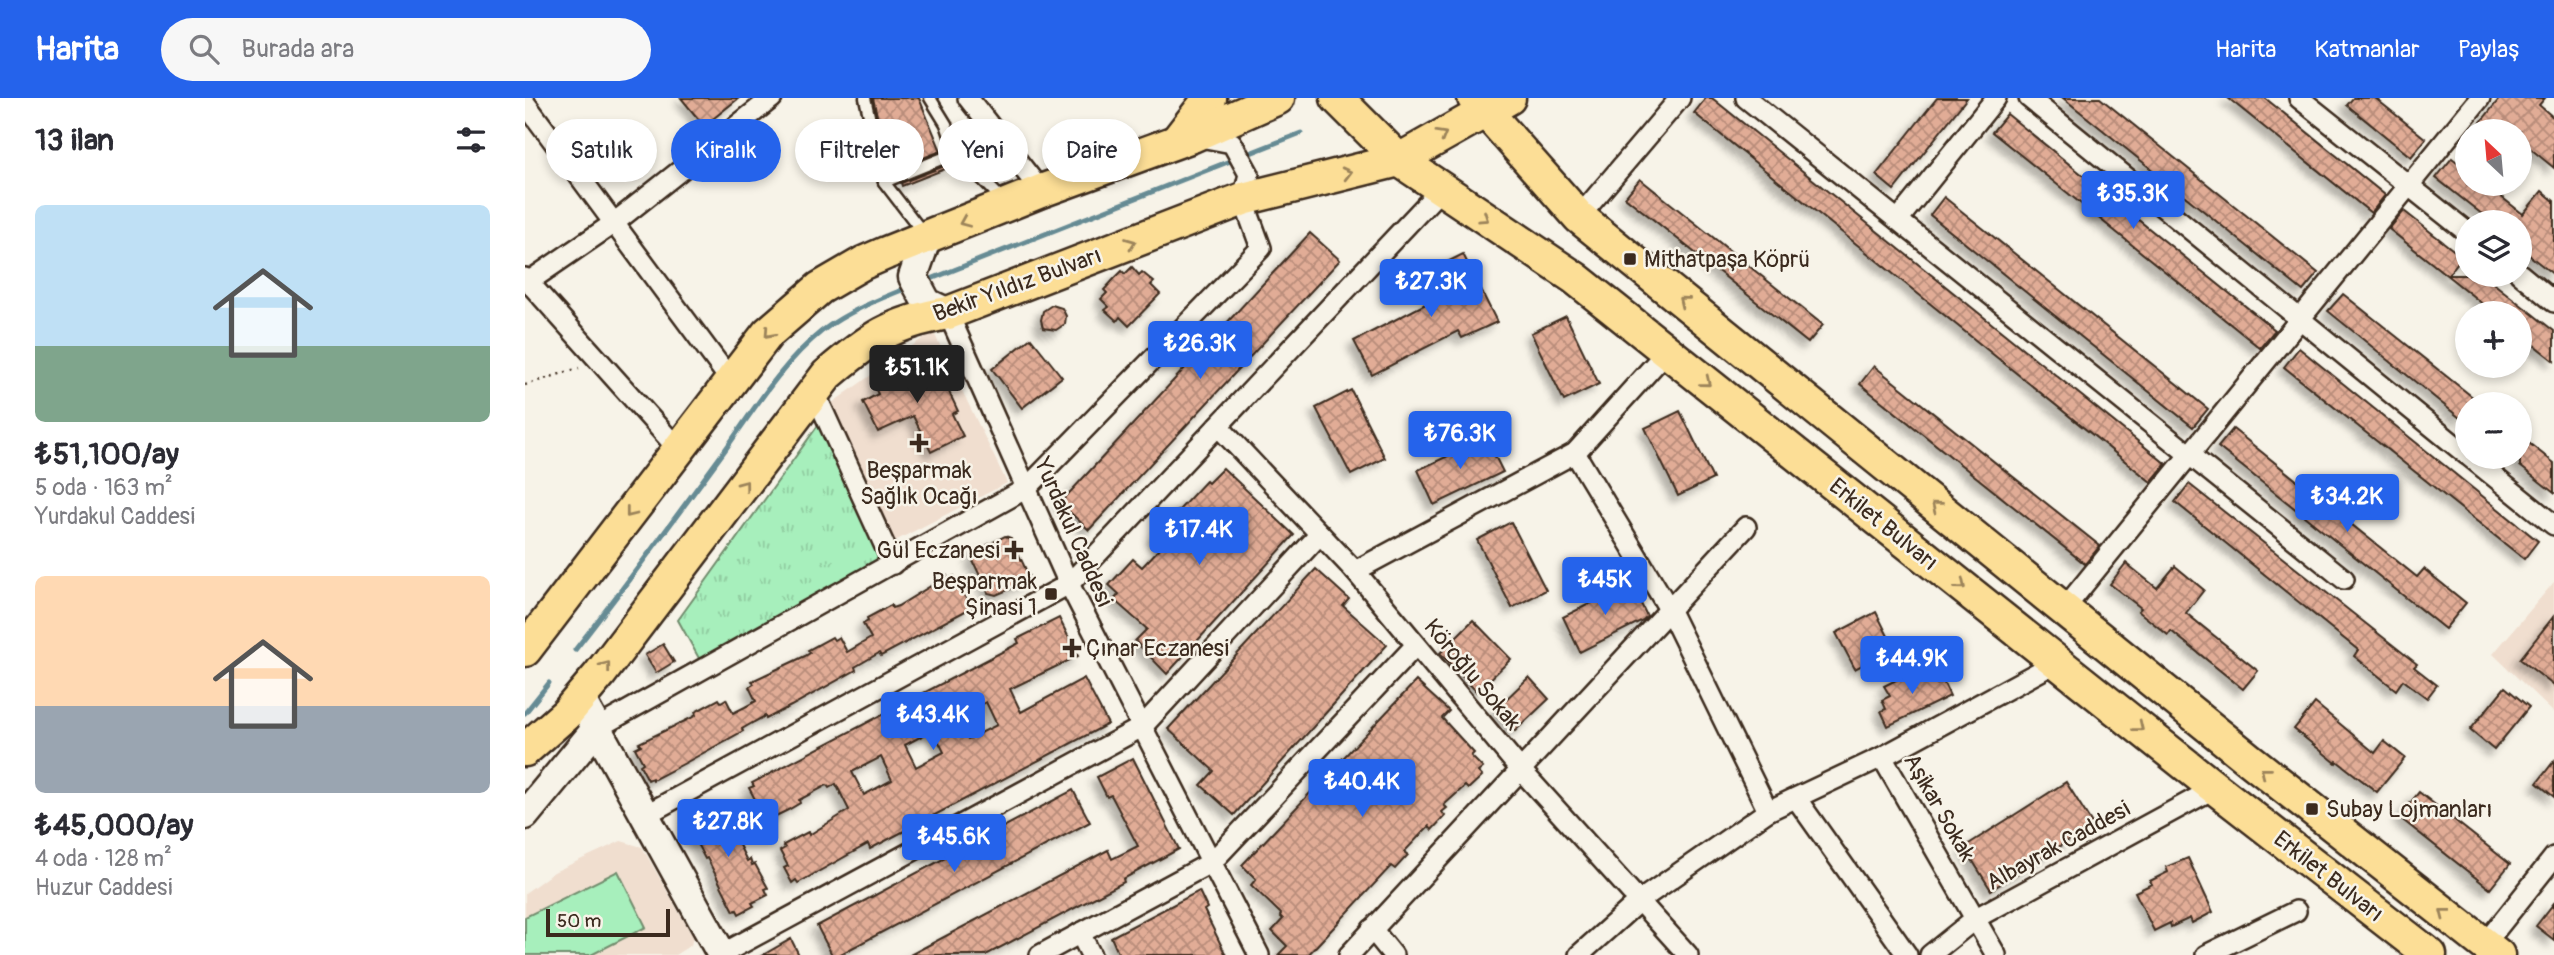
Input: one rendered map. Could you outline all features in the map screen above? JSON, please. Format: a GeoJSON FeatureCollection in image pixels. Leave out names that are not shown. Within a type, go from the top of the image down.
{"type":"FeatureCollection","features":[{"type":"Feature","properties":{"kind":"main road"},"geometry":{"type":"LineString","coordinates":[[1184,139],[1210,98]]}},
{"type":"Feature","properties":{"kind":"main road"},"geometry":{"type":"LineString","coordinates":[[525,650],[768,332],[820,288],[863,263],[1007,204],[1184,139],[1278,98]]}},
{"type":"Feature","properties":{"kind":"main road","name":"Erkilet Bulvarı"},"geometry":{"type":"LineString","coordinates":[[1337,98],[1399,160],[1575,278],[2419,950]]}},
{"type":"Feature","properties":{"kind":"main road","name":"Erkilet Bulvarı"},"geometry":{"type":"LineString","coordinates":[[1489,102],[1579,217],[2249,760],[2491,950]]}},
{"type":"Feature","properties":{"kind":"main road","name":"Bekir Yıldız Bulvarı"},"geometry":{"type":"LineString","coordinates":[[525,750],[580,698],[827,375],[889,329],[1246,187],[1399,160],[1489,102]]}},
{"type":"Feature","properties":{"kind":"street"},"geometry":{"type":"LineString","coordinates":[[678,449],[526,280],[614,223],[772,98]]}},
{"type":"Feature","properties":{"kind":"street"},"geometry":{"type":"LineString","coordinates":[[968,98],[1041,191]]}},
{"type":"Feature","properties":{"kind":"street"},"geometry":{"type":"LineString","coordinates":[[1579,217],[1680,98]]}},
{"type":"Feature","properties":{"kind":"street"},"geometry":{"type":"LineString","coordinates":[[1746,98],[2344,579]]}},
{"type":"Feature","properties":{"kind":"street"},"geometry":{"type":"LineString","coordinates":[[1898,220],[1996,98]]}},
{"type":"Feature","properties":{"kind":"street"},"geometry":{"type":"LineString","coordinates":[[2029,98],[2455,445]]}},
{"type":"Feature","properties":{"kind":"street"},"geometry":{"type":"LineString","coordinates":[[2299,98],[2455,222]]}},
{"type":"Feature","properties":{"kind":"street"},"geometry":{"type":"LineString","coordinates":[[2064,609],[2480,98]]}},
{"type":"Feature","properties":{"kind":"street"},"geometry":{"type":"LineString","coordinates":[[529,102],[614,223],[731,381]]}},
{"type":"Feature","properties":{"kind":"street"},"geometry":{"type":"LineString","coordinates":[[525,816],[597,728],[1027,488],[1261,248],[1232,143],[1184,139]]}},
{"type":"Feature","properties":{"kind":"street"},"geometry":{"type":"LineString","coordinates":[[645,815],[1069,584],[1441,189]]}},
{"type":"Feature","properties":{"kind":"street"},"geometry":{"type":"LineString","coordinates":[[927,237],[913,277],[937,308]]}},
{"type":"Feature","properties":{"kind":"street"},"geometry":{"type":"LineString","coordinates":[[2532,284],[2554,302]]}},
{"type":"Feature","properties":{"kind":"street","name":"Yurdakul Caddesi"},"geometry":{"type":"LineString","coordinates":[[937,308],[1027,488],[1069,584],[1259,955]]}},
{"type":"Feature","properties":{"kind":"street"},"geometry":{"type":"LineString","coordinates":[[1355,571],[1575,453],[1667,351]]}},
{"type":"Feature","properties":{"kind":"street"},"geometry":{"type":"LineString","coordinates":[[814,391],[893,564]]}},
{"type":"Feature","properties":{"kind":"street","name":"Köroğlu Sokak"},"geometry":{"type":"LineString","coordinates":[[1218,426],[1355,571],[1520,769],[1688,955]]}},
{"type":"Feature","properties":{"kind":"street"},"geometry":{"type":"LineString","coordinates":[[1575,453],[1669,609],[1768,811]]}},
{"type":"Feature","properties":{"kind":"street"},"geometry":{"type":"LineString","coordinates":[[2485,469],[2554,525]]}},
{"type":"Feature","properties":{"kind":"street"},"geometry":{"type":"LineString","coordinates":[[1349,955],[1745,527]]}},
{"type":"Feature","properties":{"kind":"street"},"geometry":{"type":"LineString","coordinates":[[580,698],[722,954],[1142,727],[1320,534]]}},
{"type":"Feature","properties":{"kind":"street"},"geometry":{"type":"LineString","coordinates":[[1041,955],[1212,862],[1416,645]]}},
{"type":"Feature","properties":{"kind":"street"},"geometry":{"type":"LineString","coordinates":[[1579,955],[1639,901],[1768,811],[1882,757],[2057,662]]}},
{"type":"Feature","properties":{"kind":"street","name":"Aşikar Sokak"},"geometry":{"type":"LineString","coordinates":[[1882,757],[1996,955]]}},
{"type":"Feature","properties":{"kind":"street","name":"Albayrak Caddesi"},"geometry":{"type":"LineString","coordinates":[[1930,955],[1976,918],[2215,788]]}},
{"type":"Feature","properties":{"kind":"street"},"geometry":{"type":"LineString","coordinates":[[1796,798],[1907,955]]}},
{"type":"Feature","properties":{"kind":"street"},"geometry":{"type":"LineString","coordinates":[[2491,950],[2554,857]]}},
{"type":"Feature","properties":{"kind":"street"},"geometry":{"type":"LineString","coordinates":[[2206,955],[2295,911]]}},
{"type":"Feature","properties":{"kind":"street"},"geometry":{"type":"LineString","coordinates":[[1372,929],[1393,955]]}},
{"type":"Feature","properties":{"kind":"street"},"geometry":{"type":"LineString","coordinates":[[1080,933],[1091,955]]}},
{"type":"Feature","properties":{"kind":"lane"},"geometry":{"type":"LineString","coordinates":[[865,98],[870,119]]}},
{"type":"Feature","properties":{"kind":"lane"},"geometry":{"type":"LineString","coordinates":[[930,98],[943,119]]}},
{"type":"Feature","properties":{"kind":"lane"},"geometry":{"type":"LineString","coordinates":[[884,182],[927,237]]}},
{"type":"Feature","properties":{"kind":"lane"},"geometry":{"type":"LineString","coordinates":[[985,182],[1007,204]]}},
{"type":"Feature","properties":{"kind":"path"},"geometry":{"type":"LineString","coordinates":[[525,385],[599,362]]}},
{"type":"Feature","properties":{"kind":"shaded area","name":"Beşparmak Sağlık Ocağı"},"geometry":{"type":"Polygon","coordinates":[[[933,331],[1007,483],[895,541],[832,403],[933,331]]]}},
{"type":"Feature","properties":{"kind":"shaded area"},"geometry":{"type":"Polygon","coordinates":[[[2554,582],[2554,713],[2493,654],[2554,582]]]}},
{"type":"Feature","properties":{"kind":"shaded area"},"geometry":{"type":"Polygon","coordinates":[[[621,841],[642,847],[693,937],[691,945],[675,955],[525,955],[525,893],[554,872],[621,841]]]}},
{"type":"Feature","properties":{"kind":"green space"},"geometry":{"type":"Polygon","coordinates":[[[819,424],[892,562],[701,662],[678,620],[819,424]]]}},
{"type":"Feature","properties":{"kind":"green space"},"geometry":{"type":"Polygon","coordinates":[[[618,871],[646,927],[591,955],[525,955],[525,917],[618,871]]]}},
{"type":"Feature","properties":{"kind":"building"},"geometry":{"type":"Polygon","coordinates":[[[681,98],[739,98],[713,119],[698,119],[681,98]]]}},
{"type":"Feature","properties":{"kind":"building"},"geometry":{"type":"Polygon","coordinates":[[[873,98],[919,98],[938,144],[938,152],[924,158],[924,119],[878,119],[873,98]]]}},
{"type":"Feature","properties":{"kind":"building"},"geometry":{"type":"Polygon","coordinates":[[[1706,98],[1712,98],[2166,464],[2151,482],[1694,113],[1706,98]]]}},
{"type":"Feature","properties":{"kind":"building"},"geometry":{"type":"Polygon","coordinates":[[[1937,98],[1967,98],[1894,190],[1876,175],[1937,98]]]}},
{"type":"Feature","properties":{"kind":"building"},"geometry":{"type":"Polygon","coordinates":[[[2063,98],[2100,98],[2318,273],[2303,291],[2063,98]]]}},
{"type":"Feature","properties":{"kind":"building"},"geometry":{"type":"Polygon","coordinates":[[[2228,98],[2265,98],[2385,195],[2371,213],[2228,98]]]}},
{"type":"Feature","properties":{"kind":"building"},"geometry":{"type":"Polygon","coordinates":[[[2353,98],[2375,98],[2426,139],[2411,157],[2347,105],[2353,98]]]}},
{"type":"Feature","properties":{"kind":"building"},"geometry":{"type":"Polygon","coordinates":[[[2500,98],[2545,98],[2539,105],[2554,118],[2554,168],[2532,150],[2532,119],[2483,119],[2500,98]]]}},
{"type":"Feature","properties":{"kind":"building"},"geometry":{"type":"Polygon","coordinates":[[[2007,114],[2275,330],[2260,348],[1992,132],[2007,114]]]}},
{"type":"Feature","properties":{"kind":"building"},"geometry":{"type":"Polygon","coordinates":[[[2452,158],[2455,160],[2455,193],[2436,178],[2452,158]]]}},
{"type":"Feature","properties":{"kind":"building"},"geometry":{"type":"Polygon","coordinates":[[[938,169],[938,172],[924,177],[924,174],[938,169]]]}},
{"type":"Feature","properties":{"kind":"building"},"geometry":{"type":"Polygon","coordinates":[[[1640,179],[1823,325],[1808,343],[1625,197],[1640,179]]]}},
{"type":"Feature","properties":{"kind":"building"},"geometry":{"type":"Polygon","coordinates":[[[2542,191],[2554,201],[2554,275],[2532,258],[2532,210],[2526,210],[2542,191]]]}},
{"type":"Feature","properties":{"kind":"building"},"geometry":{"type":"Polygon","coordinates":[[[2459,196],[2500,196],[2518,210],[2477,210],[2459,196]]]}},
{"type":"Feature","properties":{"kind":"building"},"geometry":{"type":"Polygon","coordinates":[[[1944,197],[2208,409],[2193,427],[1930,215],[1944,197]]]}},
{"type":"Feature","properties":{"kind":"building"},"geometry":{"type":"Polygon","coordinates":[[[2404,211],[2455,251],[2455,266],[2448,275],[2455,275],[2455,282],[2389,229],[2404,211]]]}},
{"type":"Feature","properties":{"kind":"building"},"geometry":{"type":"Polygon","coordinates":[[[1310,233],[1340,260],[1089,530],[1060,503],[1310,233]]]}},
{"type":"Feature","properties":{"kind":"building"},"geometry":{"type":"Polygon","coordinates":[[[1463,254],[1497,322],[1462,338],[1458,331],[1372,375],[1354,341],[1441,296],[1429,271],[1463,254]]]}},
{"type":"Feature","properties":{"kind":"building"},"geometry":{"type":"Polygon","coordinates":[[[1132,267],[1139,275],[1142,272],[1154,282],[1151,285],[1160,294],[1129,326],[1120,317],[1117,321],[1105,310],[1109,307],[1101,299],[1107,293],[1104,290],[1115,278],[1132,267]]]}},
{"type":"Feature","properties":{"kind":"building"},"geometry":{"type":"Polygon","coordinates":[[[2462,287],[2498,287],[2516,301],[2479,301],[2462,287]]]}},
{"type":"Feature","properties":{"kind":"building"},"geometry":{"type":"Polygon","coordinates":[[[2343,294],[2466,392],[2455,392],[2455,414],[2328,311],[2343,294]]]}},
{"type":"Feature","properties":{"kind":"building"},"geometry":{"type":"Polygon","coordinates":[[[1052,305],[1062,308],[1066,316],[1065,324],[1056,330],[1043,328],[1041,320],[1043,311],[1052,305]]]}},
{"type":"Feature","properties":{"kind":"building"},"geometry":{"type":"Polygon","coordinates":[[[2532,314],[2554,331],[2554,361],[2532,344],[2532,314]]]}},
{"type":"Feature","properties":{"kind":"building"},"geometry":{"type":"Polygon","coordinates":[[[1566,316],[1599,384],[1564,401],[1531,333],[1566,316]]]}},
{"type":"Feature","properties":{"kind":"building"},"geometry":{"type":"Polygon","coordinates":[[[1031,338],[1062,377],[1022,408],[992,369],[1031,338]]]}},
{"type":"Feature","properties":{"kind":"building"},"geometry":{"type":"Polygon","coordinates":[[[2299,348],[2538,541],[2524,559],[2284,367],[2299,348]]]}},
{"type":"Feature","properties":{"kind":"building"},"geometry":{"type":"Polygon","coordinates":[[[934,360],[958,411],[952,414],[963,436],[931,452],[913,416],[878,432],[863,402],[878,394],[875,388],[934,360]]]}},
{"type":"Feature","properties":{"kind":"building"},"geometry":{"type":"Polygon","coordinates":[[[1874,366],[2100,546],[2085,564],[1860,384],[1874,366]]]}},
{"type":"Feature","properties":{"kind":"building"},"geometry":{"type":"Polygon","coordinates":[[[1351,390],[1385,458],[1351,475],[1316,408],[1351,390]]]}},
{"type":"Feature","properties":{"kind":"building"},"geometry":{"type":"Polygon","coordinates":[[[1680,411],[1713,479],[1678,496],[1645,428],[1680,411]]]}},
{"type":"Feature","properties":{"kind":"building"},"geometry":{"type":"Polygon","coordinates":[[[2233,429],[2417,577],[2424,569],[2466,603],[2445,629],[2218,447],[2233,429]]]}},
{"type":"Feature","properties":{"kind":"building"},"geometry":{"type":"Polygon","coordinates":[[[1486,438],[1503,472],[1434,505],[1418,470],[1486,438]]]}},
{"type":"Feature","properties":{"kind":"building"},"geometry":{"type":"Polygon","coordinates":[[[2532,446],[2554,463],[2554,493],[2524,469],[2532,469],[2532,446]]]}},
{"type":"Feature","properties":{"kind":"building"},"geometry":{"type":"Polygon","coordinates":[[[1223,468],[1294,535],[1167,674],[1135,641],[1147,629],[1114,600],[1119,594],[1109,585],[1133,559],[1142,567],[1162,546],[1153,538],[1206,481],[1208,483],[1223,468]]]}},
{"type":"Feature","properties":{"kind":"building"},"geometry":{"type":"Polygon","coordinates":[[[2189,484],[2417,664],[2414,667],[2437,685],[2427,698],[2403,680],[2396,690],[2354,656],[2358,650],[2175,502],[2189,484]]]}},
{"type":"Feature","properties":{"kind":"building"},"geometry":{"type":"Polygon","coordinates":[[[1511,522],[1546,590],[1512,608],[1477,540],[1511,522]]]}},
{"type":"Feature","properties":{"kind":"building"},"geometry":{"type":"Polygon","coordinates":[[[1005,536],[1011,538],[1029,576],[1027,582],[996,595],[988,593],[972,559],[976,551],[1005,536]]]}},
{"type":"Feature","properties":{"kind":"building"},"geometry":{"type":"Polygon","coordinates":[[[2126,563],[2157,588],[2175,566],[2204,590],[2186,613],[2258,671],[2243,689],[2171,631],[2168,635],[2138,611],[2141,608],[2110,584],[2126,563]]]}},
{"type":"Feature","properties":{"kind":"building"},"geometry":{"type":"Polygon","coordinates":[[[1316,569],[1349,599],[1343,606],[1387,645],[1234,815],[1201,785],[1214,771],[1168,729],[1316,569]]]}},
{"type":"Feature","properties":{"kind":"building"},"geometry":{"type":"Polygon","coordinates":[[[947,576],[948,579],[954,576],[971,608],[881,656],[879,653],[855,667],[856,670],[791,706],[766,719],[765,716],[687,762],[648,780],[635,748],[641,745],[639,743],[691,718],[696,715],[695,712],[719,699],[721,702],[726,699],[733,713],[756,701],[749,687],[754,684],[752,681],[805,656],[810,653],[808,650],[832,637],[834,640],[839,637],[847,652],[871,638],[863,624],[868,621],[867,618],[891,605],[892,608],[898,606],[947,576]]]}},
{"type":"Feature","properties":{"kind":"building"},"geometry":{"type":"Polygon","coordinates":[[[1631,583],[1647,616],[1580,652],[1563,617],[1631,583]]]}},
{"type":"Feature","properties":{"kind":"building"},"geometry":{"type":"Polygon","coordinates":[[[1876,612],[1894,648],[1855,669],[1836,633],[1876,612]]]}},
{"type":"Feature","properties":{"kind":"building"},"geometry":{"type":"Polygon","coordinates":[[[2554,616],[2554,686],[2520,659],[2554,616]]]}},
{"type":"Feature","properties":{"kind":"building"},"geometry":{"type":"Polygon","coordinates":[[[1059,618],[1078,656],[1010,689],[1021,712],[1084,678],[1108,724],[870,849],[868,844],[798,883],[796,880],[792,883],[784,868],[788,866],[780,851],[785,848],[783,845],[808,832],[809,835],[849,810],[836,784],[829,788],[827,785],[776,816],[774,813],[769,816],[761,801],[757,803],[749,788],[754,786],[752,783],[1019,643],[1017,639],[1059,618]],[[986,702],[957,717],[968,739],[997,725],[986,702]],[[933,730],[905,745],[916,767],[944,752],[933,730]],[[881,757],[852,772],[864,795],[892,780],[881,757]]]}},
{"type":"Feature","properties":{"kind":"building"},"geometry":{"type":"Polygon","coordinates":[[[1473,620],[1511,659],[1477,692],[1440,653],[1473,620]]]}},
{"type":"Feature","properties":{"kind":"building"},"geometry":{"type":"Polygon","coordinates":[[[663,644],[674,662],[656,673],[645,655],[663,644]]]}},
{"type":"Feature","properties":{"kind":"building"},"geometry":{"type":"Polygon","coordinates":[[[1920,668],[1925,679],[1933,675],[1937,684],[1943,681],[1950,696],[1888,726],[1881,711],[1886,709],[1882,700],[1890,696],[1884,686],[1920,668]]]}},
{"type":"Feature","properties":{"kind":"building"},"geometry":{"type":"Polygon","coordinates":[[[1529,677],[1549,699],[1515,731],[1495,710],[1529,677]]]}},
{"type":"Feature","properties":{"kind":"building"},"geometry":{"type":"Polygon","coordinates":[[[1416,681],[1449,711],[1442,718],[1474,753],[1471,756],[1483,768],[1478,772],[1482,776],[1468,789],[1465,786],[1444,805],[1447,808],[1442,812],[1445,816],[1432,830],[1429,826],[1424,831],[1404,852],[1408,855],[1395,869],[1391,866],[1308,955],[1278,955],[1287,946],[1272,931],[1283,919],[1281,914],[1251,885],[1256,879],[1242,865],[1416,681]]]}},
{"type":"Feature","properties":{"kind":"building"},"geometry":{"type":"Polygon","coordinates":[[[2505,687],[2529,707],[2494,750],[2470,730],[2505,687]]]}},
{"type":"Feature","properties":{"kind":"building"},"geometry":{"type":"Polygon","coordinates":[[[2315,703],[2375,753],[2384,741],[2405,758],[2377,792],[2294,729],[2315,703]]]}},
{"type":"Feature","properties":{"kind":"building"},"geometry":{"type":"Polygon","coordinates":[[[1133,758],[1179,849],[1123,879],[1124,882],[986,955],[910,955],[1108,850],[1112,859],[1138,846],[1111,795],[1107,797],[1097,777],[1133,758]]]}},
{"type":"Feature","properties":{"kind":"building"},"geometry":{"type":"Polygon","coordinates":[[[2554,761],[2554,797],[2537,783],[2554,761]]]}},
{"type":"Feature","properties":{"kind":"building"},"geometry":{"type":"Polygon","coordinates":[[[2066,782],[2093,825],[1991,890],[1964,847],[2066,782]]]}},
{"type":"Feature","properties":{"kind":"building"},"geometry":{"type":"Polygon","coordinates":[[[1073,790],[1090,822],[839,955],[832,955],[817,926],[1073,790]]]}},
{"type":"Feature","properties":{"kind":"building"},"geometry":{"type":"Polygon","coordinates":[[[2419,792],[2510,864],[2490,889],[2399,817],[2419,792]]]}},
{"type":"Feature","properties":{"kind":"building"},"geometry":{"type":"Polygon","coordinates":[[[720,807],[722,813],[725,811],[738,836],[735,837],[747,861],[750,859],[752,865],[755,864],[768,888],[765,889],[768,895],[739,914],[737,910],[734,911],[687,825],[688,819],[703,811],[704,815],[720,807]]]}},
{"type":"Feature","properties":{"kind":"building"},"geometry":{"type":"Polygon","coordinates":[[[2188,858],[2213,912],[2192,923],[2190,918],[2154,931],[2135,892],[2168,872],[2166,867],[2188,858]]]}},
{"type":"Feature","properties":{"kind":"building"},"geometry":{"type":"Polygon","coordinates":[[[1199,891],[1207,908],[1204,910],[1226,955],[1119,955],[1111,937],[1199,891]]]}},
{"type":"Feature","properties":{"kind":"building"},"geometry":{"type":"Polygon","coordinates":[[[2554,903],[2554,940],[2536,926],[2554,903]]]}},
{"type":"Feature","properties":{"kind":"building"},"geometry":{"type":"Polygon","coordinates":[[[791,939],[799,955],[763,955],[791,939]]]}},
{"type":"Feature","properties":{"kind":"waterway"},"geometry":{"type":"LineString","coordinates":[[926,281],[1301,133]]}},
{"type":"Feature","properties":{"kind":"waterway"},"geometry":{"type":"LineString","coordinates":[[575,650],[794,357],[822,331],[842,318],[907,288]]}},
{"type":"Feature","properties":{"kind":"waterway"},"geometry":{"type":"LineString","coordinates":[[525,713],[549,683]]}},
{"type":"Feature","properties":{"kind":"place","name":"Mithatpaşa Köprü"},"geometry":{"type":"Point","coordinates":[1630,259]}},
{"type":"Feature","properties":{"kind":"place","name":"Beşparmak Sağlık Ocağı"},"geometry":{"type":"Point","coordinates":[919,443]}},
{"type":"Feature","properties":{"kind":"place","name":"Gül Eczanesi"},"geometry":{"type":"Point","coordinates":[1014,550]}},
{"type":"Feature","properties":{"kind":"place","name":"Beşparmak Şinasi 1"},"geometry":{"type":"Point","coordinates":[1051,594]}},
{"type":"Feature","properties":{"kind":"place","name":"Çınar Eczanesi"},"geometry":{"type":"Point","coordinates":[1072,648]}},
{"type":"Feature","properties":{"kind":"place","name":"Subay Lojmanları"},"geometry":{"type":"Point","coordinates":[2312,809]}}]}
